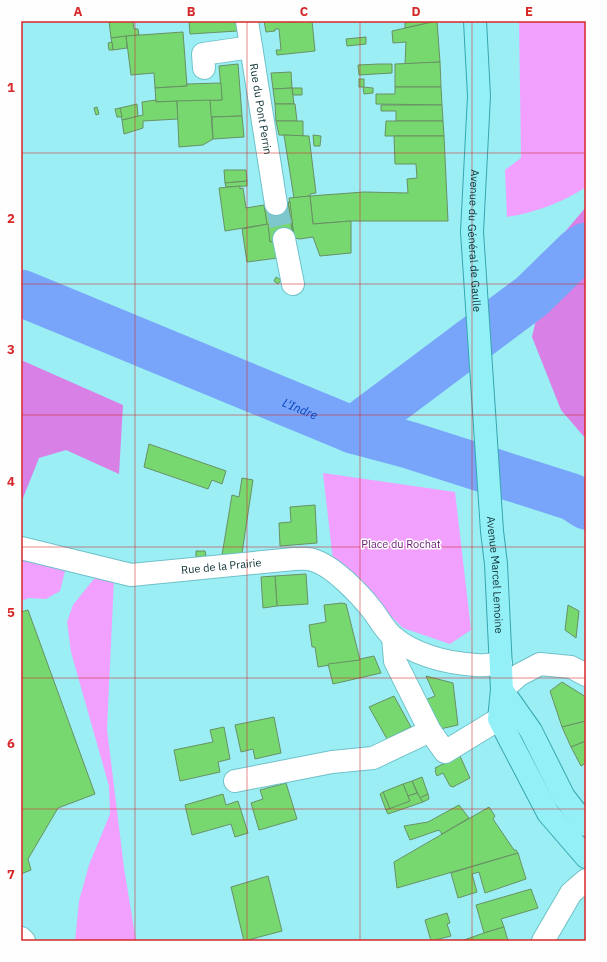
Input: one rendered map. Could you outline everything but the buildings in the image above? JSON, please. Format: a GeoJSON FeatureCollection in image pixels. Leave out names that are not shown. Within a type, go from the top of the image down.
{"type":"FeatureCollection","features":[{"type":"Feature","properties":{"kind":"main road","name":"Avenue du Général de Gaulle"},"geometry":{"type":"LineString","coordinates":[[475,21],[479,96],[472,232],[488,460]]}},
{"type":"Feature","properties":{"kind":"main road","name":"Avenue Marcel Lemoine"},"geometry":{"type":"LineString","coordinates":[[488,460],[492,531],[496,564],[501,663],[502,690],[499,719]]}},
{"type":"Feature","properties":{"kind":"main road"},"geometry":{"type":"LineString","coordinates":[[502,690],[531,731],[564,797],[586,825]]}},
{"type":"Feature","properties":{"kind":"main road"},"geometry":{"type":"LineString","coordinates":[[499,719],[548,813],[586,857]]}},
{"type":"Feature","properties":{"kind":"street","name":"Rue du Pont Perrin"},"geometry":{"type":"LineString","coordinates":[[247,21],[276,201]]}},
{"type":"Feature","properties":{"kind":"street"},"geometry":{"type":"LineString","coordinates":[[204,68],[203,54],[251,47]]}},
{"type":"Feature","properties":{"kind":"street"},"geometry":{"type":"LineString","coordinates":[[284,239],[293,284]]}},
{"type":"Feature","properties":{"kind":"street","name":"Rue de la Prairie"},"geometry":{"type":"LineString","coordinates":[[21,548],[131,575],[294,559],[311,559],[330,569],[358,593],[393,637],[413,650],[428,657],[478,665],[501,663]]}},
{"type":"Feature","properties":{"kind":"street"},"geometry":{"type":"LineString","coordinates":[[393,637],[395,661],[430,731],[445,752],[499,719]]}},
{"type":"Feature","properties":{"kind":"street"},"geometry":{"type":"LineString","coordinates":[[502,690],[519,675],[540,664],[572,667],[586,676]]}},
{"type":"Feature","properties":{"kind":"street"},"geometry":{"type":"LineString","coordinates":[[236,781],[332,762],[373,758],[430,731]]}},
{"type":"Feature","properties":{"kind":"street"},"geometry":{"type":"LineString","coordinates":[[543,941],[571,893],[586,880]]}},
{"type":"Feature","properties":{"kind":"street"},"geometry":{"type":"LineString","coordinates":[[21,938],[24,941]]}},
{"type":"Feature","properties":{"kind":"green space"},"geometry":{"type":"Polygon","coordinates":[[[519,21],[586,21],[586,187],[548,206],[528,213],[507,217],[505,170],[521,158],[519,21]]]}},
{"type":"Feature","properties":{"kind":"green space","name":"Place du Rochat"},"geometry":{"type":"Polygon","coordinates":[[[323,473],[455,492],[471,630],[450,644],[403,628],[333,560],[323,473]]]}},
{"type":"Feature","properties":{"kind":"green space"},"geometry":{"type":"Polygon","coordinates":[[[21,558],[65,571],[60,591],[46,599],[29,598],[21,601],[21,558]]]}},
{"type":"Feature","properties":{"kind":"green space"},"geometry":{"type":"Polygon","coordinates":[[[97,575],[114,579],[107,729],[124,868],[136,941],[75,941],[79,901],[89,865],[110,814],[109,786],[71,652],[67,622],[73,605],[97,575]]]}},
{"type":"Feature","properties":{"kind":"shaded area"},"geometry":{"type":"Polygon","coordinates":[[[586,207],[586,439],[561,410],[532,337],[553,246],[586,207]]]}},
{"type":"Feature","properties":{"kind":"shaded area"},"geometry":{"type":"Polygon","coordinates":[[[21,360],[123,405],[119,474],[66,450],[39,458],[21,503],[21,360]]]}},
{"type":"Feature","properties":{"kind":"waterway"},"geometry":{"type":"LineString","coordinates":[[353,430],[532,296],[577,252],[586,246]]}},
{"type":"Feature","properties":{"kind":"waterway","name":"L'Indre"},"geometry":{"type":"LineString","coordinates":[[21,293],[353,430],[409,445],[572,497],[586,506]]}},
{"type":"Feature","properties":{"kind":"tunnel"},"geometry":{"type":"LineString","coordinates":[[276,204],[284,239]]}}]}
